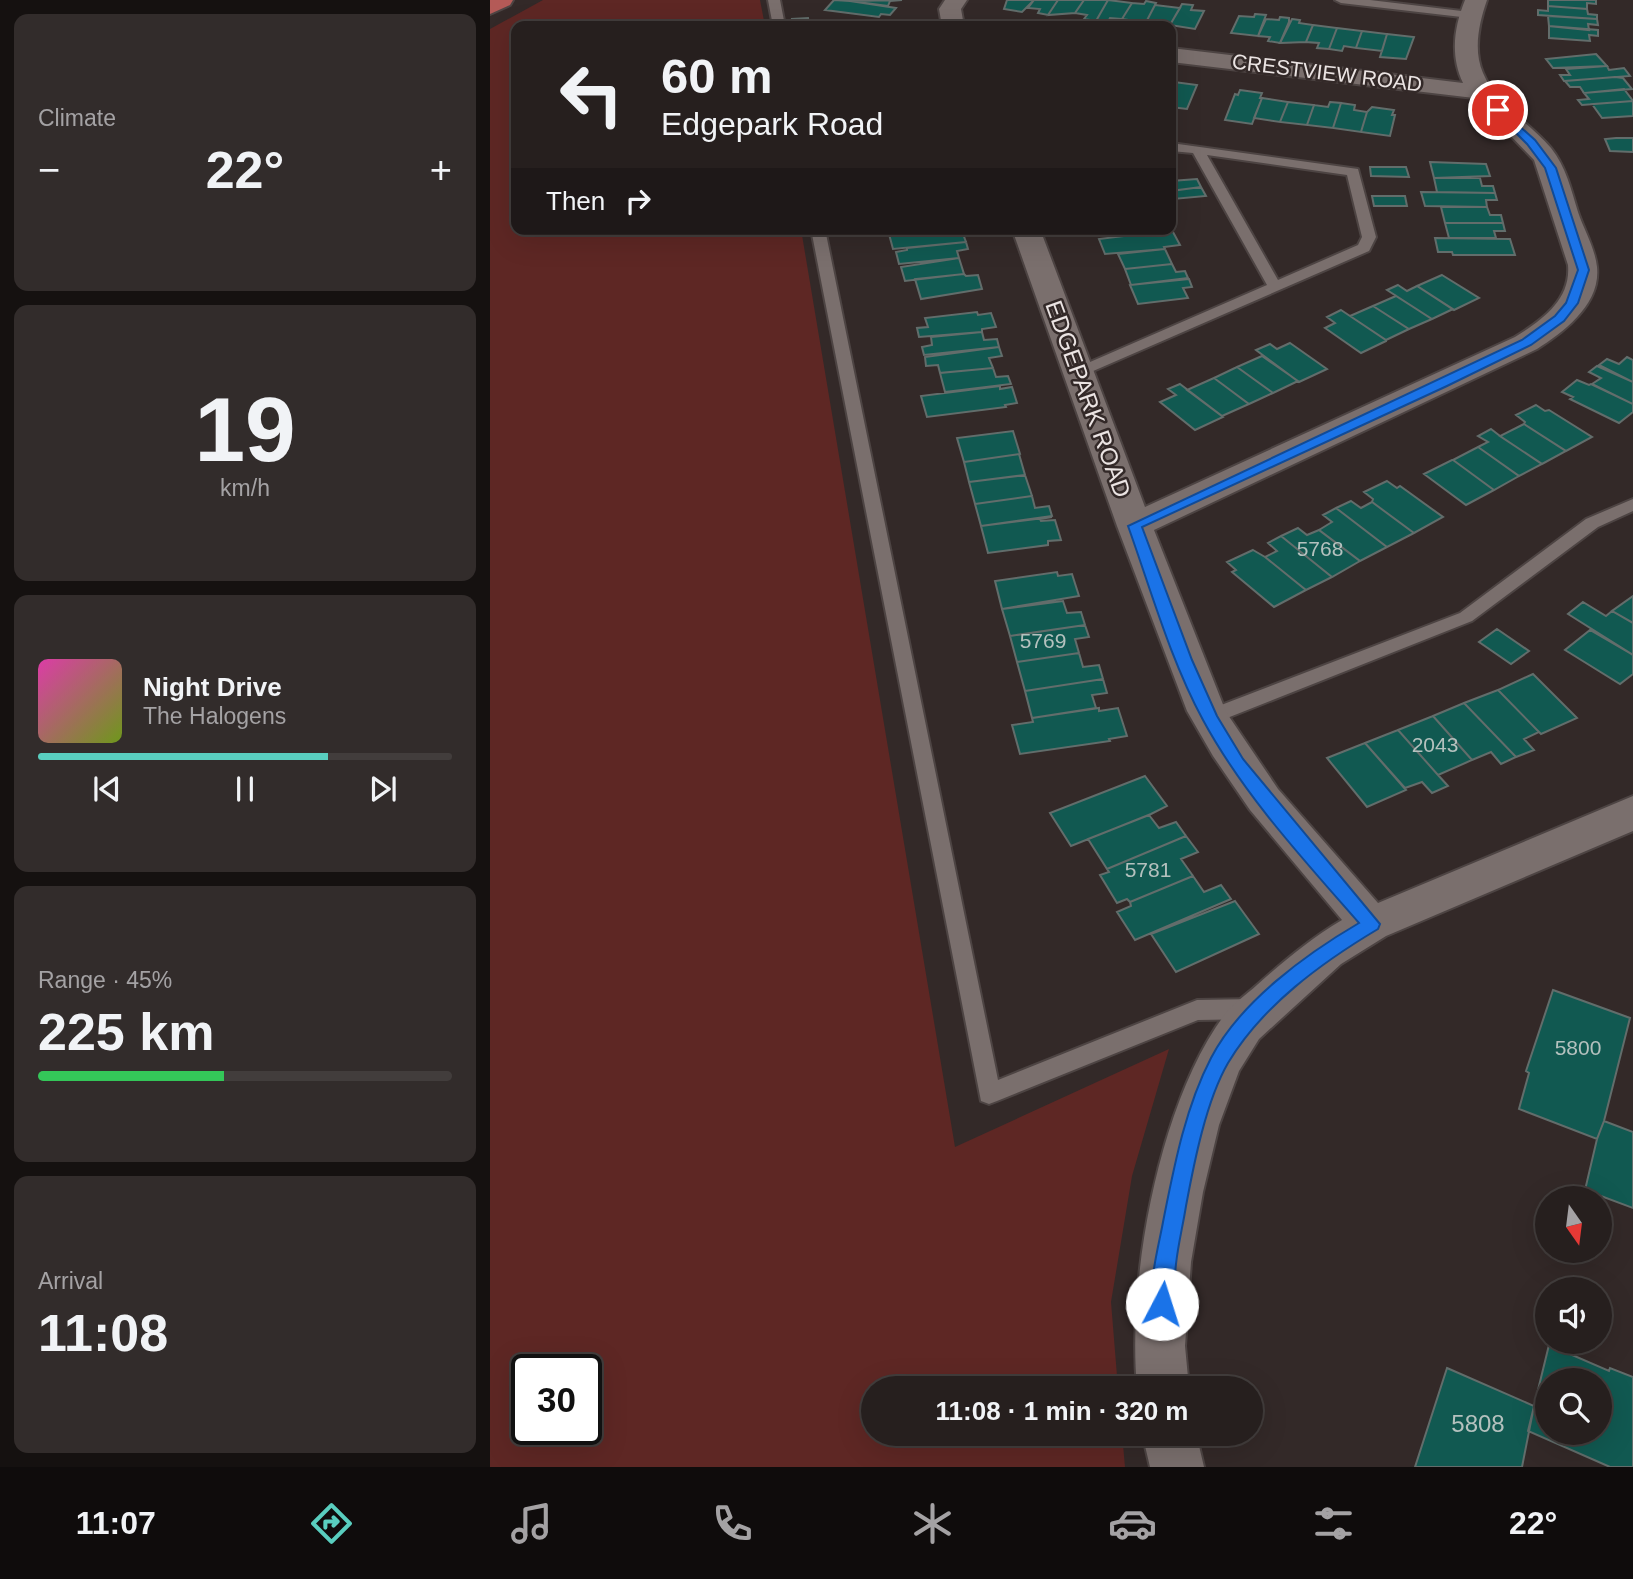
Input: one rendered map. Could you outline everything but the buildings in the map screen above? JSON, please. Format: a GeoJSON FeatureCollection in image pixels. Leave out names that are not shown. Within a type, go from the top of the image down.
{"type":"FeatureCollection","features":[{"type":"Feature","properties":{"kind":"main road"},"geometry":{"type":"LineString","coordinates":[[490,6],[502,0]]}},
{"type":"Feature","properties":{"kind":"street"},"geometry":{"type":"LineString","coordinates":[[952,21],[950,9],[956,0]]}},
{"type":"Feature","properties":{"kind":"street"},"geometry":{"type":"LineString","coordinates":[[1135,526],[1526,343],[1560,319],[1572,303],[1583,270],[1557,185],[1543,156],[1482,92],[1470,72],[1466,45],[1473,8]]}},
{"type":"Feature","properties":{"kind":"street","name":"CRESTVIEW ROAD"},"geometry":{"type":"LineString","coordinates":[[1176,56],[1482,92]]}},
{"type":"Feature","properties":{"kind":"street","name":"EDGEPARK ROAD"},"geometry":{"type":"LineString","coordinates":[[1028,235],[1185,660],[1210,717],[1238,764],[1323,870],[1371,924]]}},
{"type":"Feature","properties":{"kind":"street"},"geometry":{"type":"LineString","coordinates":[[1162,1376],[1158,1346],[1166,1262],[1195,1125],[1219,1062],[1243,1026],[1326,951],[1371,924],[1604,827],[1633,812]]}},
{"type":"Feature","properties":{"kind":"street"},"geometry":{"type":"LineString","coordinates":[[1172,1446],[1177,1467]]}},
{"type":"Feature","properties":{"kind":"lane"},"geometry":{"type":"LineString","coordinates":[[774,0],[778,21]]}},
{"type":"Feature","properties":{"kind":"lane"},"geometry":{"type":"LineString","coordinates":[[1341,0],[1473,8]]}},
{"type":"Feature","properties":{"kind":"lane"},"geometry":{"type":"LineString","coordinates":[[1079,372],[1364,248],[1369,237],[1353,172],[1176,147]]}},
{"type":"Feature","properties":{"kind":"lane"},"geometry":{"type":"LineString","coordinates":[[1198,149],[1275,287]]}},
{"type":"Feature","properties":{"kind":"lane"},"geometry":{"type":"LineString","coordinates":[[819,235],[989,1094],[1197,1010],[1260,1009]]}},
{"type":"Feature","properties":{"kind":"lane"},"geometry":{"type":"LineString","coordinates":[[1210,717],[1466,617],[1592,523],[1633,503]]}},
{"type":"Feature","properties":{"kind":"shaded area"},"geometry":{"type":"Polygon","coordinates":[[[543,0],[760,0],[764,21],[511,21],[511,235],[802,235],[955,1147],[1169,1049],[1132,1176],[1111,1302],[1117,1376],[861,1376],[861,1446],[1123,1446],[1125,1467],[490,1467],[490,29],[543,0]]]}},
{"type":"Feature","properties":{"kind":"route"},"geometry":{"type":"LineString","coordinates":[[1162,1304],[1166,1262],[1179,1192],[1195,1125],[1219,1062],[1243,1026],[1286,985],[1326,951],[1371,924],[1323,870],[1238,764],[1210,717],[1185,660],[1135,526],[1443,384],[1526,343],[1560,319],[1578,291],[1583,270],[1550,168],[1531,142],[1498,110]]}}]}
